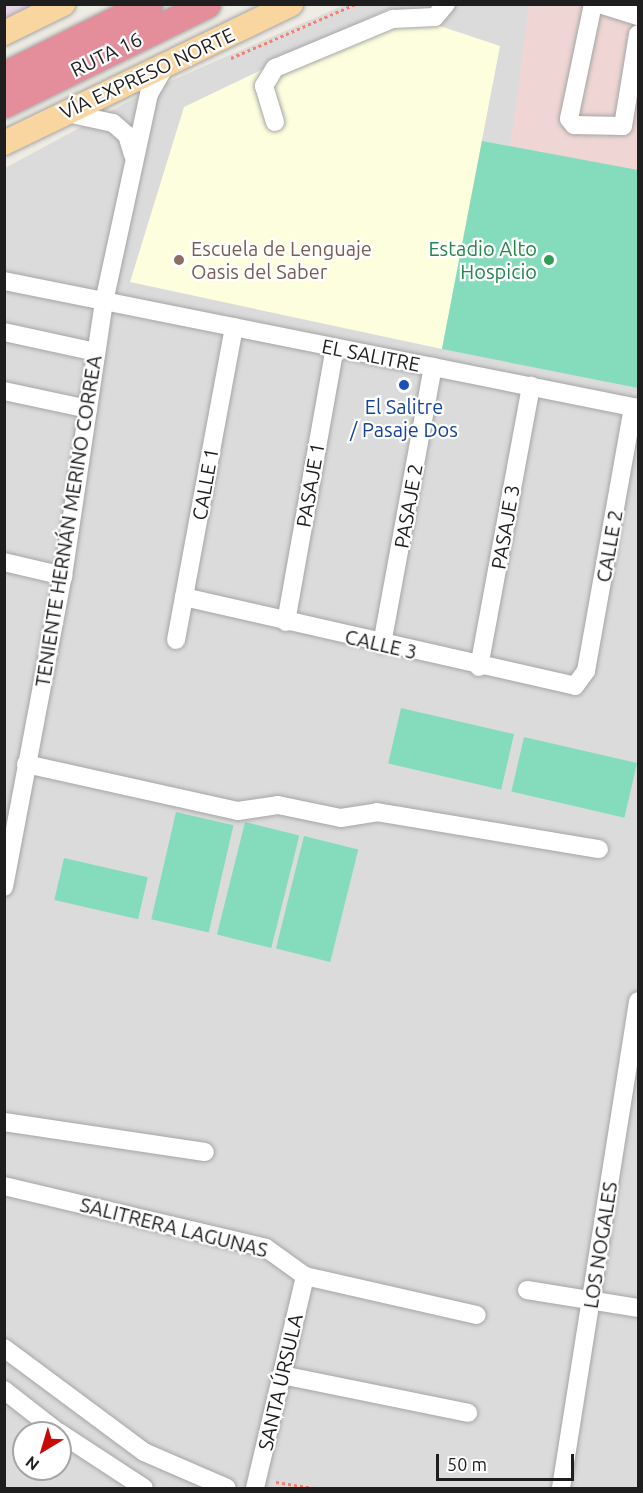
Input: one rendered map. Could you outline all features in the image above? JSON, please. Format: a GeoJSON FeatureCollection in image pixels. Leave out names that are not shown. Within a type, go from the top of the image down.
{"type":"FeatureCollection","features":[{"type":"Feature","properties":{"kind":"highway","name":"RUTA 16"},"geometry":{"type":"LineString","coordinates":[[4,75],[148,4]]}},
{"type":"Feature","properties":{"kind":"highway","name":"RUTA 16"},"geometry":{"type":"LineString","coordinates":[[4,104],[207,4]]}},
{"type":"Feature","properties":{"kind":"main road"},"geometry":{"type":"LineString","coordinates":[[4,33],[63,4]]}},
{"type":"Feature","properties":{"kind":"main road","name":"VÍA EXPRESO NORTE"},"geometry":{"type":"LineString","coordinates":[[4,143],[291,4]]}},
{"type":"Feature","properties":{"kind":"street"},"geometry":{"type":"LineString","coordinates":[[275,122],[264,86],[275,68],[393,19],[435,17],[446,4]]}},
{"type":"Feature","properties":{"kind":"street"},"geometry":{"type":"LineString","coordinates":[[593,4],[569,119],[573,125],[623,126],[639,34]]}},
{"type":"Feature","properties":{"kind":"street"},"geometry":{"type":"LineString","coordinates":[[599,4],[639,16]]}},
{"type":"Feature","properties":{"kind":"street","name":"TENIENTE HERNÁN MERINO CORREA"},"geometry":{"type":"LineString","coordinates":[[4,887],[63,576],[104,302],[133,156],[149,94],[167,63]]}},
{"type":"Feature","properties":{"kind":"street"},"geometry":{"type":"LineString","coordinates":[[63,113],[113,123],[127,135],[133,156]]}},
{"type":"Feature","properties":{"kind":"street","name":"EL SALITRE"},"geometry":{"type":"LineString","coordinates":[[4,280],[104,302],[636,407]]}},
{"type":"Feature","properties":{"kind":"street","name":"CALLE 1"},"geometry":{"type":"LineString","coordinates":[[176,640],[234,327]]}},
{"type":"Feature","properties":{"kind":"street"},"geometry":{"type":"LineString","coordinates":[[4,332],[96,352]]}},
{"type":"Feature","properties":{"kind":"street","name":"PASAJE 1"},"geometry":{"type":"LineString","coordinates":[[286,622],[335,348]]}},
{"type":"Feature","properties":{"kind":"street","name":"PASAJE 2"},"geometry":{"type":"LineString","coordinates":[[382,644],[433,367]]}},
{"type":"Feature","properties":{"kind":"street","name":"PASAJE 3"},"geometry":{"type":"LineString","coordinates":[[479,667],[531,386]]}},
{"type":"Feature","properties":{"kind":"street"},"geometry":{"type":"LineString","coordinates":[[4,391],[87,409]]}},
{"type":"Feature","properties":{"kind":"street","name":"CALLE 2"},"geometry":{"type":"LineString","coordinates":[[579,684],[586,671],[636,407]]}},
{"type":"Feature","properties":{"kind":"street"},"geometry":{"type":"LineString","coordinates":[[4,562],[63,576]]}},
{"type":"Feature","properties":{"kind":"street","name":"CALLE 3"},"geometry":{"type":"LineString","coordinates":[[184,597],[565,688],[579,684]]}},
{"type":"Feature","properties":{"kind":"street"},"geometry":{"type":"LineString","coordinates":[[26,764],[238,811],[278,805],[341,818],[377,812],[599,849]]}},
{"type":"Feature","properties":{"kind":"street","name":"LOS NOGALES"},"geometry":{"type":"LineString","coordinates":[[561,1488],[591,1301],[634,1060],[639,1001]]}},
{"type":"Feature","properties":{"kind":"street"},"geometry":{"type":"LineString","coordinates":[[4,1122],[205,1152]]}},
{"type":"Feature","properties":{"kind":"street","name":"SALITRERA LAGUNAS"},"geometry":{"type":"LineString","coordinates":[[4,1186],[266,1248],[305,1276],[477,1315]]}},
{"type":"Feature","properties":{"kind":"street","name":"SANTA ÚRSULA"},"geometry":{"type":"LineString","coordinates":[[256,1484],[305,1276]]}},
{"type":"Feature","properties":{"kind":"street"},"geometry":{"type":"LineString","coordinates":[[527,1290],[639,1308]]}},
{"type":"Feature","properties":{"kind":"street"},"geometry":{"type":"LineString","coordinates":[[4,1348],[144,1452],[227,1488]]}},
{"type":"Feature","properties":{"kind":"street"},"geometry":{"type":"LineString","coordinates":[[282,1374],[468,1413]]}},
{"type":"Feature","properties":{"kind":"street"},"geometry":{"type":"LineString","coordinates":[[4,1390],[44,1421]]}},
{"type":"Feature","properties":{"kind":"street"},"geometry":{"type":"LineString","coordinates":[[72,1441],[144,1488]]}},
{"type":"Feature","properties":{"kind":"path"},"geometry":{"type":"LineString","coordinates":[[225,61],[357,4]]}},
{"type":"Feature","properties":{"kind":"path"},"geometry":{"type":"LineString","coordinates":[[256,1484],[314,1488]]}},
{"type":"Feature","properties":{"kind":"shaded area"},"geometry":{"type":"Polygon","coordinates":[[[5,5],[45,5],[5,25],[5,5]]]}},
{"type":"Feature","properties":{"kind":"shaded area"},"geometry":{"type":"Polygon","coordinates":[[[344,5],[638,5],[638,1488],[5,1488],[5,168],[148,91],[344,5]]]}},
{"type":"Feature","properties":{"kind":"shaded area"},"geometry":{"type":"Polygon","coordinates":[[[529,5],[638,5],[638,170],[510,149],[529,5]]]}},
{"type":"Feature","properties":{"kind":"shaded area"},"geometry":{"type":"Polygon","coordinates":[[[389,9],[500,46],[442,349],[130,282],[184,107],[389,9]]]}},
{"type":"Feature","properties":{"kind":"green space","name":"Estadio Alto Hospicio"},"geometry":{"type":"Polygon","coordinates":[[[482,141],[638,170],[638,388],[442,349],[482,141]]]}},
{"type":"Feature","properties":{"kind":"green space"},"geometry":{"type":"Polygon","coordinates":[[[401,708],[514,734],[501,790],[388,764],[401,708]]]}},
{"type":"Feature","properties":{"kind":"green space"},"geometry":{"type":"Polygon","coordinates":[[[524,737],[637,763],[624,818],[511,792],[524,737]]]}},
{"type":"Feature","properties":{"kind":"green space"},"geometry":{"type":"Polygon","coordinates":[[[176,812],[233,825],[209,932],[151,919],[176,812]]]}},
{"type":"Feature","properties":{"kind":"green space"},"geometry":{"type":"Polygon","coordinates":[[[245,822],[299,836],[271,948],[217,935],[245,822]]]}},
{"type":"Feature","properties":{"kind":"green space"},"geometry":{"type":"Polygon","coordinates":[[[304,836],[358,850],[330,962],[276,949],[304,836]]]}},
{"type":"Feature","properties":{"kind":"green space"},"geometry":{"type":"Polygon","coordinates":[[[64,858],[148,877],[138,919],[54,900],[64,858]]]}},
{"type":"Feature","properties":{"kind":"place","name":"Escuela de Lenguaje Oasis del Saber"},"geometry":{"type":"Point","coordinates":[179,260]}},
{"type":"Feature","properties":{"kind":"place","name":"Estadio Alto Hospicio"},"geometry":{"type":"Point","coordinates":[549,260]}},
{"type":"Feature","properties":{"kind":"place","name":"El Salitre / Pasaje Dos"},"geometry":{"type":"Point","coordinates":[404,385]}}]}
